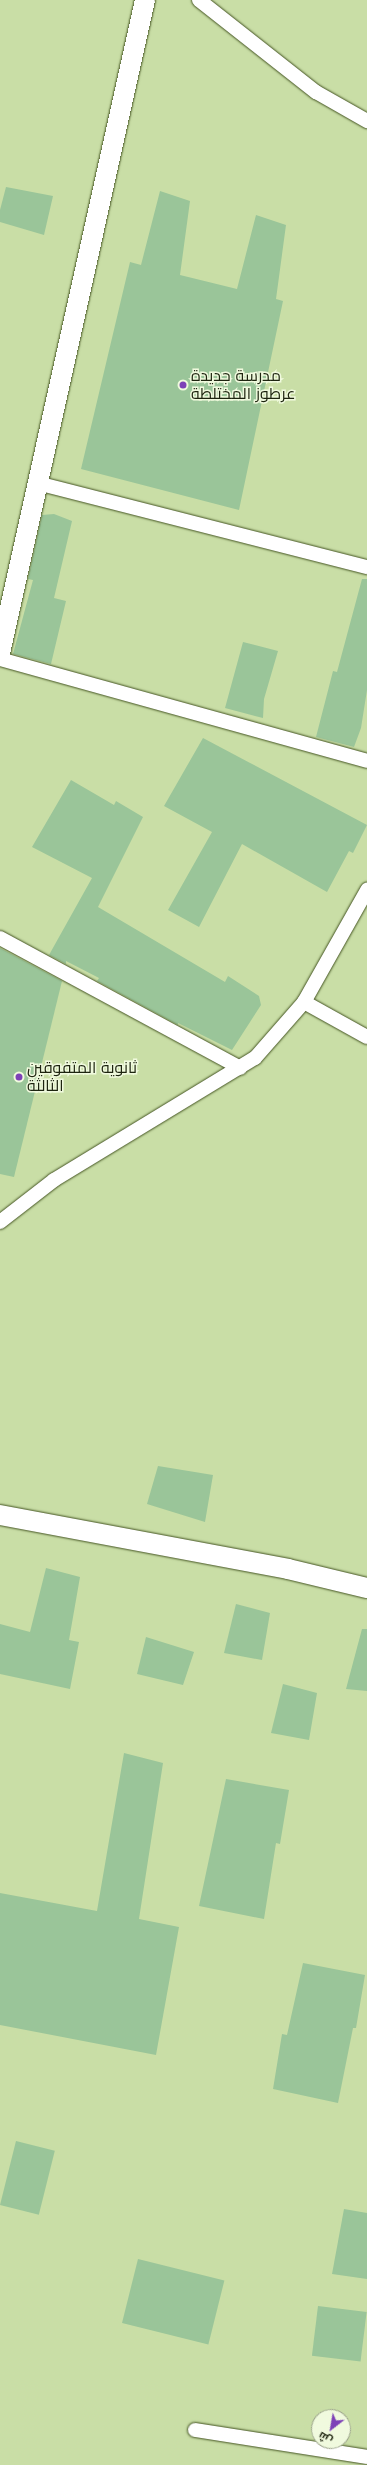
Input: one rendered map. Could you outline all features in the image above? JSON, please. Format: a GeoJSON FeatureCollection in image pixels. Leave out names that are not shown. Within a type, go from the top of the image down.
{"type":"FeatureCollection","features":[{"type":"Feature","properties":{"kind":"street"},"geometry":{"type":"LineString","coordinates":[[0,653],[145,0]]}},
{"type":"Feature","properties":{"kind":"street"},"geometry":{"type":"LineString","coordinates":[[199,0],[316,92],[367,121]]}},
{"type":"Feature","properties":{"kind":"street"},"geometry":{"type":"LineString","coordinates":[[37,483],[367,567]]}},
{"type":"Feature","properties":{"kind":"street"},"geometry":{"type":"LineString","coordinates":[[0,659],[367,761]]}},
{"type":"Feature","properties":{"kind":"street"},"geometry":{"type":"LineString","coordinates":[[0,1222],[54,1180],[255,1058],[304,1002],[367,890]]}},
{"type":"Feature","properties":{"kind":"street"},"geometry":{"type":"LineString","coordinates":[[0,938],[240,1068]]}},
{"type":"Feature","properties":{"kind":"street"},"geometry":{"type":"LineString","coordinates":[[304,1002],[367,1037]]}},
{"type":"Feature","properties":{"kind":"street"},"geometry":{"type":"LineString","coordinates":[[0,1515],[288,1570],[367,1588]]}},
{"type":"Feature","properties":{"kind":"street"},"geometry":{"type":"LineString","coordinates":[[195,2430],[367,2457]]}},
{"type":"Feature","properties":{"kind":"building"},"geometry":{"type":"Polygon","coordinates":[[[6,187],[53,196],[44,235],[0,222],[0,210],[6,187]]]}},
{"type":"Feature","properties":{"kind":"building","name":"مدرسة جديدة عرطوز المختلطة"},"geometry":{"type":"Polygon","coordinates":[[[160,191],[190,201],[180,275],[237,289],[256,215],[286,225],[276,299],[283,301],[239,510],[81,469],[130,262],[141,265],[160,191]]]}},
{"type":"Feature","properties":{"kind":"building"},"geometry":{"type":"Polygon","coordinates":[[[54,514],[72,521],[54,598],[66,601],[51,664],[13,654],[33,580],[28,579],[42,515],[54,514]]]}},
{"type":"Feature","properties":{"kind":"building"},"geometry":{"type":"Polygon","coordinates":[[[362,579],[367,579],[367,690],[361,728],[354,747],[316,737],[333,671],[337,672],[362,579]]]}},
{"type":"Feature","properties":{"kind":"building"},"geometry":{"type":"Polygon","coordinates":[[[243,642],[278,651],[264,699],[263,718],[225,708],[243,642]]]}},
{"type":"Feature","properties":{"kind":"building"},"geometry":{"type":"Polygon","coordinates":[[[203,738],[367,825],[353,853],[349,851],[327,892],[242,844],[199,927],[168,910],[212,832],[164,806],[203,738]]]}},
{"type":"Feature","properties":{"kind":"building"},"geometry":{"type":"Polygon","coordinates":[[[71,780],[114,805],[116,801],[143,817],[98,907],[225,982],[228,976],[259,996],[261,1005],[232,1050],[178,1023],[178,1025],[97,981],[99,978],[66,961],[66,964],[49,955],[92,878],[32,847],[71,780]]]}},
{"type":"Feature","properties":{"kind":"building","name":"ثانوية المتفوقين الثالثة"},"geometry":{"type":"Polygon","coordinates":[[[0,948],[62,981],[14,1177],[0,1174],[0,948]]]}},
{"type":"Feature","properties":{"kind":"building"},"geometry":{"type":"Polygon","coordinates":[[[158,1466],[213,1475],[205,1522],[147,1504],[158,1466]]]}},
{"type":"Feature","properties":{"kind":"building"},"geometry":{"type":"Polygon","coordinates":[[[46,1568],[80,1577],[69,1640],[79,1642],[70,1689],[0,1674],[0,1624],[30,1632],[46,1568]]]}},
{"type":"Feature","properties":{"kind":"building"},"geometry":{"type":"Polygon","coordinates":[[[236,1604],[270,1613],[262,1660],[224,1653],[236,1604]]]}},
{"type":"Feature","properties":{"kind":"building"},"geometry":{"type":"Polygon","coordinates":[[[362,1629],[367,1629],[367,1691],[346,1689],[362,1629]]]}},
{"type":"Feature","properties":{"kind":"building"},"geometry":{"type":"Polygon","coordinates":[[[146,1637],[194,1652],[183,1685],[137,1674],[146,1637]]]}},
{"type":"Feature","properties":{"kind":"building"},"geometry":{"type":"Polygon","coordinates":[[[283,1684],[317,1693],[309,1740],[271,1733],[283,1684]]]}},
{"type":"Feature","properties":{"kind":"building"},"geometry":{"type":"Polygon","coordinates":[[[124,1753],[163,1763],[139,1919],[179,1927],[156,2055],[0,2025],[0,1893],[97,1911],[124,1753]]]}},
{"type":"Feature","properties":{"kind":"building"},"geometry":{"type":"Polygon","coordinates":[[[226,1779],[289,1790],[280,1844],[276,1843],[264,1919],[199,1906],[226,1779]]]}},
{"type":"Feature","properties":{"kind":"building"},"geometry":{"type":"Polygon","coordinates":[[[303,1963],[365,1975],[356,2028],[353,2028],[338,2103],[273,2089],[282,2034],[287,2035],[303,1963]]]}},
{"type":"Feature","properties":{"kind":"building"},"geometry":{"type":"Polygon","coordinates":[[[16,2141],[55,2151],[39,2215],[0,2205],[16,2141]]]}},
{"type":"Feature","properties":{"kind":"building"},"geometry":{"type":"Polygon","coordinates":[[[344,2209],[367,2213],[367,2279],[332,2274],[344,2209]]]}},
{"type":"Feature","properties":{"kind":"building"},"geometry":{"type":"Polygon","coordinates":[[[138,2259],[224,2281],[208,2345],[122,2323],[138,2259]]]}},
{"type":"Feature","properties":{"kind":"building"},"geometry":{"type":"Polygon","coordinates":[[[318,2306],[367,2312],[361,2362],[312,2356],[318,2306]]]}},
{"type":"Feature","properties":{"kind":"place","name":"مدرسة جديدة عرطوز المختلطة"},"geometry":{"type":"Point","coordinates":[183,385]}},
{"type":"Feature","properties":{"kind":"place","name":"ثانوية المتفوقين الثالثة"},"geometry":{"type":"Point","coordinates":[19,1077]}}]}
